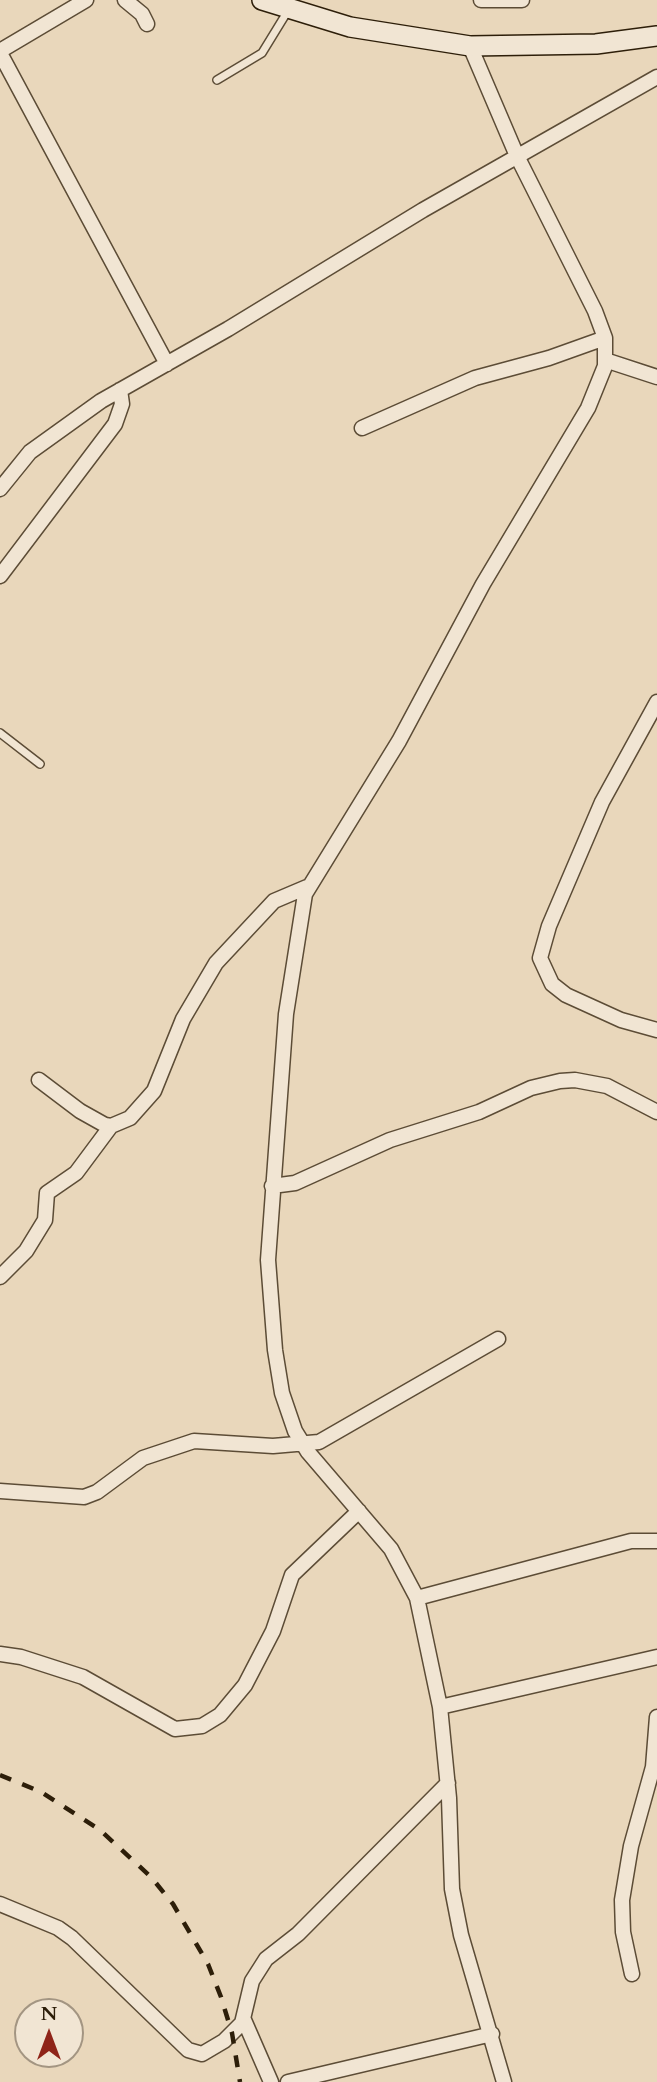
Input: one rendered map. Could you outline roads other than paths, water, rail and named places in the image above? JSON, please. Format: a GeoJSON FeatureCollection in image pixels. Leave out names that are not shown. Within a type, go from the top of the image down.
{"type":"FeatureCollection","features":[{"type":"Feature","properties":{"kind":"main road"},"geometry":{"type":"LineString","coordinates":[[262,0],[350,27],[470,46],[596,44],[657,36]]}},
{"type":"Feature","properties":{"kind":"street"},"geometry":{"type":"LineString","coordinates":[[86,0],[0,52],[167,363]]}},
{"type":"Feature","properties":{"kind":"street"},"geometry":{"type":"LineString","coordinates":[[125,0],[142,14],[147,24]]}},
{"type":"Feature","properties":{"kind":"street"},"geometry":{"type":"LineString","coordinates":[[481,0],[522,0]]}},
{"type":"Feature","properties":{"kind":"street"},"geometry":{"type":"LineString","coordinates":[[470,46],[517,156],[593,305],[604,338],[603,376],[588,408],[483,584],[399,741],[307,887],[288,995],[268,1260],[275,1350],[285,1406],[301,1442],[391,1549],[417,1598],[440,1707],[452,1889],[461,1935],[504,2082]]}},
{"type":"Feature","properties":{"kind":"street"},"geometry":{"type":"LineString","coordinates":[[0,489],[30,452],[120,390],[657,76]]}},
{"type":"Feature","properties":{"kind":"street"},"geometry":{"type":"LineString","coordinates":[[362,428],[475,378],[549,358],[604,338]]}},
{"type":"Feature","properties":{"kind":"street"},"geometry":{"type":"LineString","coordinates":[[605,360],[657,377]]}},
{"type":"Feature","properties":{"kind":"street"},"geometry":{"type":"LineString","coordinates":[[0,576],[115,424],[122,404],[120,390]]}},
{"type":"Feature","properties":{"kind":"street"},"geometry":{"type":"LineString","coordinates":[[657,702],[602,802],[549,926],[540,958],[552,984],[566,995],[593,1009],[657,1030]]}},
{"type":"Feature","properties":{"kind":"street"},"geometry":{"type":"LineString","coordinates":[[0,1277],[26,1251],[45,1220],[47,1193],[76,1174],[111,1126],[130,1118],[154,1091],[183,1019],[225,951],[278,898],[307,887]]}},
{"type":"Feature","properties":{"kind":"street"},"geometry":{"type":"LineString","coordinates":[[38,1080],[80,1111],[111,1126]]}},
{"type":"Feature","properties":{"kind":"street"},"geometry":{"type":"LineString","coordinates":[[272,1186],[295,1183],[390,1140],[463,1118],[546,1084],[575,1080],[607,1086],[657,1112]]}},
{"type":"Feature","properties":{"kind":"street"},"geometry":{"type":"LineString","coordinates":[[0,1491],[84,1497],[97,1492],[136,1462],[176,1445],[194,1441],[273,1446],[323,1441],[498,1339]]}},
{"type":"Feature","properties":{"kind":"street"},"geometry":{"type":"LineString","coordinates":[[0,1654],[21,1657],[83,1677],[158,1721],[175,1729],[193,1729],[220,1714],[245,1685],[273,1631],[292,1575],[359,1511]]}},
{"type":"Feature","properties":{"kind":"street"},"geometry":{"type":"LineString","coordinates":[[417,1598],[631,1541],[657,1541]]}},
{"type":"Feature","properties":{"kind":"street"},"geometry":{"type":"LineString","coordinates":[[440,1707],[657,1657]]}},
{"type":"Feature","properties":{"kind":"street"},"geometry":{"type":"LineString","coordinates":[[632,1974],[623,1932],[622,1900],[631,1846],[653,1767],[657,1717]]}},
{"type":"Feature","properties":{"kind":"street"},"geometry":{"type":"LineString","coordinates":[[0,1904],[58,1928],[72,1938],[193,2053],[202,2054],[220,2044],[244,2020],[252,1981],[262,1964],[298,1934],[447,1783]]}},
{"type":"Feature","properties":{"kind":"street"},"geometry":{"type":"LineString","coordinates":[[244,2020],[271,2082]]}},
{"type":"Feature","properties":{"kind":"street"},"geometry":{"type":"LineString","coordinates":[[288,2082],[492,2034]]}},
{"type":"Feature","properties":{"kind":"lane"},"geometry":{"type":"LineString","coordinates":[[217,80],[262,53],[289,9]]}},
{"type":"Feature","properties":{"kind":"lane"},"geometry":{"type":"LineString","coordinates":[[0,733],[40,764]]}},
{"type":"Feature","properties":{"kind":"railway"},"geometry":{"type":"LineString","coordinates":[[0,1775],[41,1792],[100,1830],[151,1877],[173,1904],[208,1964],[221,1997],[232,2033],[240,2082]]}}]}
